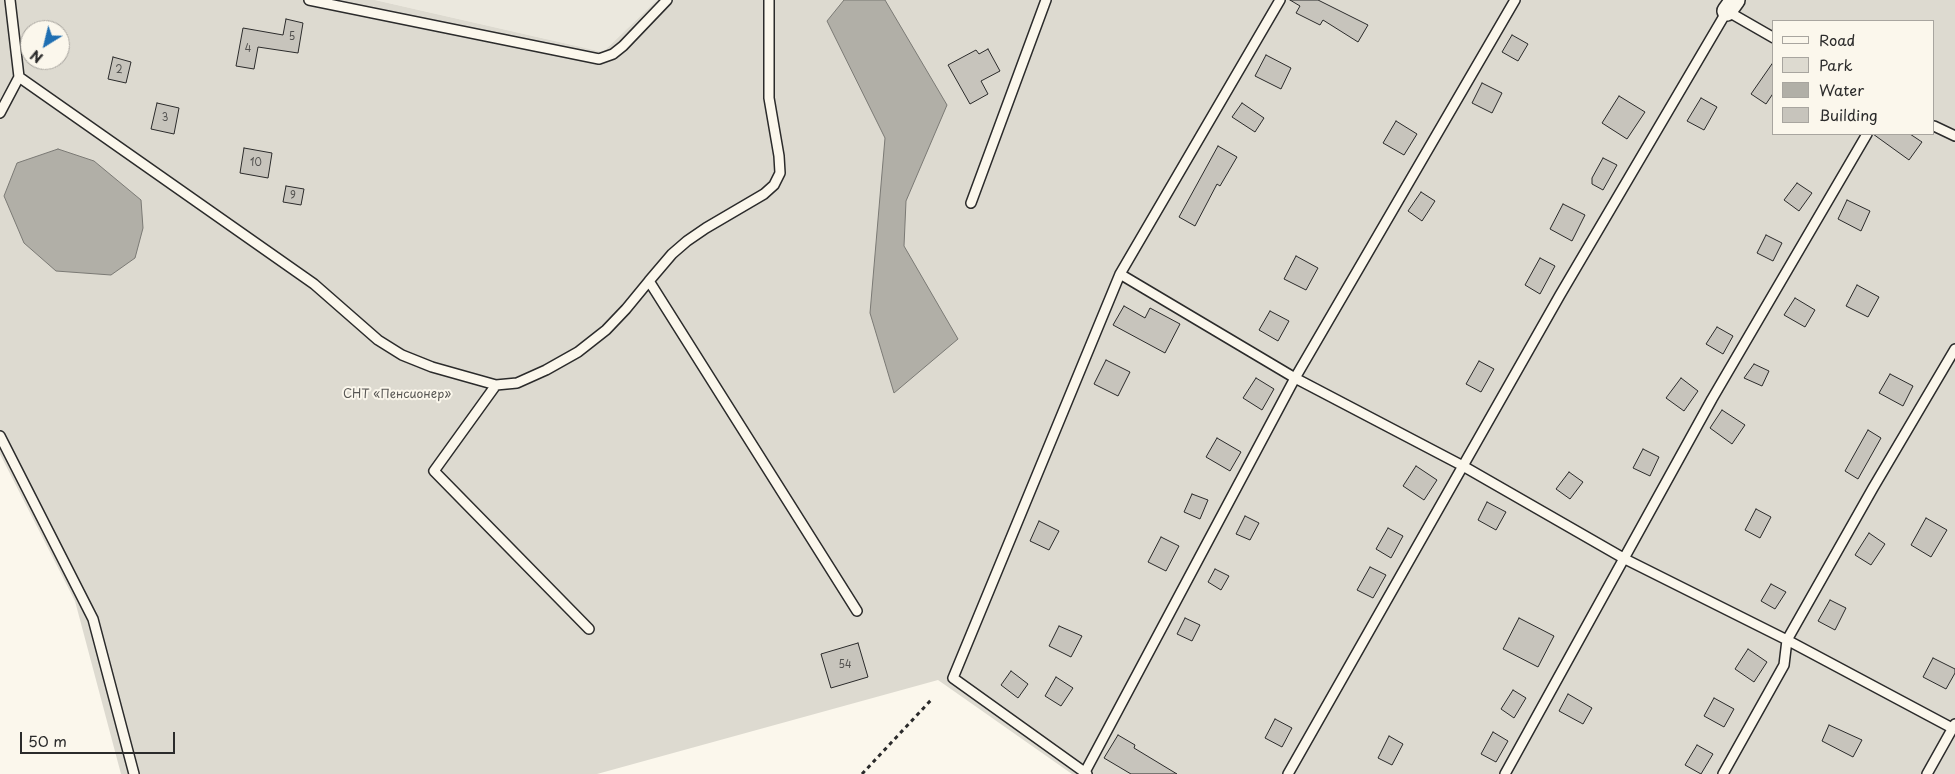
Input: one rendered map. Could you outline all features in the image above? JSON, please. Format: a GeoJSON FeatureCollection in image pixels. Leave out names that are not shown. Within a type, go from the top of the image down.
{"type":"FeatureCollection","features":[{"type":"Feature","properties":{"kind":"lane"},"geometry":{"type":"LineString","coordinates":[[0,113],[19,77],[10,0]]}},
{"type":"Feature","properties":{"kind":"lane"},"geometry":{"type":"LineString","coordinates":[[309,0],[600,58],[613,54],[623,46],[667,0]]}},
{"type":"Feature","properties":{"kind":"lane"},"geometry":{"type":"LineString","coordinates":[[19,77],[314,284],[378,340],[402,355],[424,364],[496,385],[517,382],[546,370],[578,352],[606,330],[672,254],[706,228],[764,194],[774,185],[780,173],[770,98],[769,0]]}},
{"type":"Feature","properties":{"kind":"lane"},"geometry":{"type":"LineString","coordinates":[[971,203],[1046,0]]}},
{"type":"Feature","properties":{"kind":"lane"},"geometry":{"type":"LineString","coordinates":[[1280,0],[1120,274],[953,678],[1086,773],[1295,378],[1515,0]]}},
{"type":"Feature","properties":{"kind":"lane"},"geometry":{"type":"LineString","coordinates":[[1288,774],[1565,286],[1731,5],[1772,36]]}},
{"type":"Feature","properties":{"kind":"lane"},"geometry":{"type":"LineString","coordinates":[[1935,126],[1955,136]]}},
{"type":"Feature","properties":{"kind":"lane"},"geometry":{"type":"LineString","coordinates":[[1505,774],[1712,399],[1866,135]]}},
{"type":"Feature","properties":{"kind":"lane"},"geometry":{"type":"LineString","coordinates":[[1120,274],[1295,378],[1462,466],[1625,559],[1954,726],[1927,774]]}},
{"type":"Feature","properties":{"kind":"lane"},"geometry":{"type":"LineString","coordinates":[[649,281],[857,611]]}},
{"type":"Feature","properties":{"kind":"lane"},"geometry":{"type":"LineString","coordinates":[[1723,774],[1784,666],[1787,640],[1873,488],[1955,349]]}},
{"type":"Feature","properties":{"kind":"lane"},"geometry":{"type":"LineString","coordinates":[[496,385],[434,471],[589,629]]}},
{"type":"Feature","properties":{"kind":"lane"},"geometry":{"type":"LineString","coordinates":[[0,436],[94,619],[134,774]]}},
{"type":"Feature","properties":{"kind":"path"},"geometry":{"type":"LineString","coordinates":[[862,774],[932,699]]}},
{"type":"Feature","properties":{"kind":"shaded area"},"geometry":{"type":"Polygon","coordinates":[[[375,0],[657,0],[603,52],[375,0]]]}},
{"type":"Feature","properties":{"kind":"green space","name":"СНТ «Пенсионер»"},"geometry":{"type":"Polygon","coordinates":[[[0,0],[375,0],[603,52],[657,0],[1955,0],[1955,774],[1072,774],[938,680],[597,774],[121,774],[75,601],[0,454],[0,0]]]}},
{"type":"Feature","properties":{"kind":"water"},"geometry":{"type":"Polygon","coordinates":[[[844,0],[885,0],[947,105],[906,201],[904,246],[958,339],[894,393],[870,313],[885,138],[827,21],[844,0]]]}},
{"type":"Feature","properties":{"kind":"water"},"geometry":{"type":"Polygon","coordinates":[[[58,149],[94,161],[141,200],[143,228],[135,258],[111,275],[56,271],[24,243],[4,196],[17,163],[58,149]]]}},
{"type":"Feature","properties":{"kind":"building"},"geometry":{"type":"Polygon","coordinates":[[[1290,0],[1318,0],[1368,25],[1358,42],[1323,20],[1320,25],[1296,13],[1300,6],[1290,0]]]}},
{"type":"Feature","properties":{"kind":"building"},"geometry":{"type":"Polygon","coordinates":[[[286,19],[303,23],[298,53],[258,47],[254,69],[236,66],[243,28],[283,35],[286,19]]]}},
{"type":"Feature","properties":{"kind":"building"},"geometry":{"type":"Polygon","coordinates":[[[1512,35],[1528,44],[1518,61],[1502,52],[1512,35]]]}},
{"type":"Feature","properties":{"kind":"building"},"geometry":{"type":"Polygon","coordinates":[[[988,49],[1000,71],[981,81],[988,94],[970,104],[948,65],[976,50],[979,54],[988,49]]]}},
{"type":"Feature","properties":{"kind":"building"},"geometry":{"type":"Polygon","coordinates":[[[1266,55],[1291,68],[1281,89],[1255,76],[1266,55]]]}},
{"type":"Feature","properties":{"kind":"building"},"geometry":{"type":"Polygon","coordinates":[[[113,57],[131,62],[126,83],[108,79],[113,57]]]}},
{"type":"Feature","properties":{"kind":"building"},"geometry":{"type":"Polygon","coordinates":[[[1772,64],[1772,95],[1766,104],[1751,94],[1772,64]]]}},
{"type":"Feature","properties":{"kind":"building"},"geometry":{"type":"Polygon","coordinates":[[[1482,83],[1502,93],[1492,113],[1472,103],[1482,83]]]}},
{"type":"Feature","properties":{"kind":"building"},"geometry":{"type":"Polygon","coordinates":[[[1619,96],[1645,112],[1627,139],[1602,123],[1619,96]]]}},
{"type":"Feature","properties":{"kind":"building"},"geometry":{"type":"Polygon","coordinates":[[[1701,98],[1717,107],[1704,130],[1687,121],[1701,98]]]}},
{"type":"Feature","properties":{"kind":"building"},"geometry":{"type":"Polygon","coordinates":[[[157,103],[179,108],[174,134],[151,129],[157,103]]]}},
{"type":"Feature","properties":{"kind":"building"},"geometry":{"type":"Polygon","coordinates":[[[1242,103],[1264,118],[1255,132],[1232,117],[1242,103]]]}},
{"type":"Feature","properties":{"kind":"building"},"geometry":{"type":"Polygon","coordinates":[[[1396,121],[1417,134],[1404,155],[1383,143],[1396,121]]]}},
{"type":"Feature","properties":{"kind":"building"},"geometry":{"type":"Polygon","coordinates":[[[1874,135],[1912,135],[1922,142],[1909,160],[1874,135]]]}},
{"type":"Feature","properties":{"kind":"building"},"geometry":{"type":"Polygon","coordinates":[[[1218,146],[1237,157],[1220,186],[1217,184],[1195,226],[1179,217],[1218,146]]]}},
{"type":"Feature","properties":{"kind":"building"},"geometry":{"type":"Polygon","coordinates":[[[244,148],[272,153],[268,178],[240,173],[244,148]]]}},
{"type":"Feature","properties":{"kind":"building"},"geometry":{"type":"Polygon","coordinates":[[[1603,158],[1617,165],[1603,190],[1592,184],[1592,178],[1603,158]]]}},
{"type":"Feature","properties":{"kind":"building"},"geometry":{"type":"Polygon","coordinates":[[[1797,183],[1812,193],[1799,211],[1784,200],[1797,183]]]}},
{"type":"Feature","properties":{"kind":"building"},"geometry":{"type":"Polygon","coordinates":[[[286,186],[304,189],[301,205],[283,202],[286,186]]]}},
{"type":"Feature","properties":{"kind":"building"},"geometry":{"type":"Polygon","coordinates":[[[1421,192],[1435,201],[1422,221],[1408,211],[1421,192]]]}},
{"type":"Feature","properties":{"kind":"building"},"geometry":{"type":"Polygon","coordinates":[[[1847,200],[1870,211],[1861,231],[1838,219],[1847,200]]]}},
{"type":"Feature","properties":{"kind":"building"},"geometry":{"type":"Polygon","coordinates":[[[1563,204],[1585,215],[1572,241],[1550,229],[1563,204]]]}},
{"type":"Feature","properties":{"kind":"building"},"geometry":{"type":"Polygon","coordinates":[[[1766,235],[1782,243],[1773,261],[1757,253],[1766,235]]]}},
{"type":"Feature","properties":{"kind":"building"},"geometry":{"type":"Polygon","coordinates":[[[1296,256],[1318,268],[1306,290],[1284,279],[1296,256]]]}},
{"type":"Feature","properties":{"kind":"building"},"geometry":{"type":"Polygon","coordinates":[[[1540,258],[1555,266],[1540,294],[1525,285],[1540,258]]]}},
{"type":"Feature","properties":{"kind":"building"},"geometry":{"type":"Polygon","coordinates":[[[1857,285],[1879,297],[1868,317],[1846,306],[1857,285]]]}},
{"type":"Feature","properties":{"kind":"building"},"geometry":{"type":"Polygon","coordinates":[[[1795,298],[1815,310],[1805,327],[1784,315],[1795,298]]]}},
{"type":"Feature","properties":{"kind":"building"},"geometry":{"type":"Polygon","coordinates":[[[1124,306],[1145,318],[1150,308],[1180,324],[1165,353],[1113,325],[1124,306]]]}},
{"type":"Feature","properties":{"kind":"building"},"geometry":{"type":"Polygon","coordinates":[[[1270,311],[1289,321],[1278,341],[1259,330],[1270,311]]]}},
{"type":"Feature","properties":{"kind":"building"},"geometry":{"type":"Polygon","coordinates":[[[1717,327],[1733,336],[1723,354],[1706,344],[1717,327]]]}},
{"type":"Feature","properties":{"kind":"building"},"geometry":{"type":"Polygon","coordinates":[[[1106,360],[1130,372],[1118,396],[1094,384],[1106,360]]]}},
{"type":"Feature","properties":{"kind":"building"},"geometry":{"type":"Polygon","coordinates":[[[1479,361],[1494,369],[1481,392],[1466,384],[1479,361]]]}},
{"type":"Feature","properties":{"kind":"building"},"geometry":{"type":"Polygon","coordinates":[[[1754,364],[1769,371],[1762,386],[1744,378],[1754,364]]]}},
{"type":"Feature","properties":{"kind":"building"},"geometry":{"type":"Polygon","coordinates":[[[1890,374],[1913,386],[1903,406],[1879,393],[1890,374]]]}},
{"type":"Feature","properties":{"kind":"building"},"geometry":{"type":"Polygon","coordinates":[[[1256,378],[1274,389],[1262,410],[1243,398],[1256,378]]]}},
{"type":"Feature","properties":{"kind":"building"},"geometry":{"type":"Polygon","coordinates":[[[1681,378],[1698,391],[1684,411],[1666,398],[1681,378]]]}},
{"type":"Feature","properties":{"kind":"building"},"geometry":{"type":"Polygon","coordinates":[[[1722,410],[1745,425],[1732,444],[1710,428],[1722,410]]]}},
{"type":"Feature","properties":{"kind":"building"},"geometry":{"type":"Polygon","coordinates":[[[1868,430],[1881,438],[1858,479],[1845,471],[1868,430]]]}},
{"type":"Feature","properties":{"kind":"building"},"geometry":{"type":"Polygon","coordinates":[[[1217,438],[1241,452],[1230,471],[1206,457],[1217,438]]]}},
{"type":"Feature","properties":{"kind":"building"},"geometry":{"type":"Polygon","coordinates":[[[1643,449],[1659,457],[1650,476],[1633,468],[1643,449]]]}},
{"type":"Feature","properties":{"kind":"building"},"geometry":{"type":"Polygon","coordinates":[[[1416,466],[1437,480],[1424,500],[1403,486],[1416,466]]]}},
{"type":"Feature","properties":{"kind":"building"},"geometry":{"type":"Polygon","coordinates":[[[1569,472],[1583,482],[1570,499],[1556,489],[1569,472]]]}},
{"type":"Feature","properties":{"kind":"building"},"geometry":{"type":"Polygon","coordinates":[[[1192,494],[1208,500],[1200,519],[1184,512],[1192,494]]]}},
{"type":"Feature","properties":{"kind":"building"},"geometry":{"type":"Polygon","coordinates":[[[1487,502],[1506,512],[1496,530],[1478,520],[1487,502]]]}},
{"type":"Feature","properties":{"kind":"building"},"geometry":{"type":"Polygon","coordinates":[[[1756,509],[1771,517],[1760,538],[1745,530],[1756,509]]]}},
{"type":"Feature","properties":{"kind":"building"},"geometry":{"type":"Polygon","coordinates":[[[1245,516],[1259,523],[1250,540],[1236,534],[1245,516]]]}},
{"type":"Feature","properties":{"kind":"building"},"geometry":{"type":"Polygon","coordinates":[[[1926,518],[1947,530],[1931,557],[1911,545],[1926,518]]]}},
{"type":"Feature","properties":{"kind":"building"},"geometry":{"type":"Polygon","coordinates":[[[1039,521],[1059,531],[1049,550],[1030,541],[1039,521]]]}},
{"type":"Feature","properties":{"kind":"building"},"geometry":{"type":"Polygon","coordinates":[[[1388,528],[1403,536],[1391,558],[1376,549],[1388,528]]]}},
{"type":"Feature","properties":{"kind":"building"},"geometry":{"type":"Polygon","coordinates":[[[1869,533],[1885,544],[1871,565],[1855,555],[1869,533]]]}},
{"type":"Feature","properties":{"kind":"building"},"geometry":{"type":"Polygon","coordinates":[[[1161,537],[1179,546],[1166,571],[1148,562],[1161,537]]]}},
{"type":"Feature","properties":{"kind":"building"},"geometry":{"type":"Polygon","coordinates":[[[1370,567],[1386,575],[1373,598],[1357,590],[1370,567]]]}},
{"type":"Feature","properties":{"kind":"building"},"geometry":{"type":"Polygon","coordinates":[[[1215,569],[1229,576],[1221,590],[1208,582],[1215,569]]]}},
{"type":"Feature","properties":{"kind":"building"},"geometry":{"type":"Polygon","coordinates":[[[1771,584],[1786,592],[1775,609],[1761,601],[1771,584]]]}},
{"type":"Feature","properties":{"kind":"building"},"geometry":{"type":"Polygon","coordinates":[[[1830,600],[1846,608],[1835,630],[1818,621],[1830,600]]]}},
{"type":"Feature","properties":{"kind":"building"},"geometry":{"type":"Polygon","coordinates":[[[1185,618],[1200,625],[1192,641],[1177,634],[1185,618]]]}},
{"type":"Feature","properties":{"kind":"building"},"geometry":{"type":"Polygon","coordinates":[[[1519,618],[1554,636],[1538,667],[1503,649],[1519,618]]]}},
{"type":"Feature","properties":{"kind":"building"},"geometry":{"type":"Polygon","coordinates":[[[1059,626],[1082,636],[1071,657],[1049,646],[1059,626]]]}},
{"type":"Feature","properties":{"kind":"building"},"geometry":{"type":"Polygon","coordinates":[[[858,643],[868,677],[831,688],[821,654],[858,643]]]}},
{"type":"Feature","properties":{"kind":"building"},"geometry":{"type":"Polygon","coordinates":[[[1748,649],[1767,662],[1754,682],[1735,669],[1748,649]]]}},
{"type":"Feature","properties":{"kind":"building"},"geometry":{"type":"Polygon","coordinates":[[[1933,658],[1955,669],[1955,673],[1946,689],[1923,677],[1933,658]]]}},
{"type":"Feature","properties":{"kind":"building"},"geometry":{"type":"Polygon","coordinates":[[[1011,671],[1028,684],[1018,698],[1001,685],[1011,671]]]}},
{"type":"Feature","properties":{"kind":"building"},"geometry":{"type":"Polygon","coordinates":[[[1056,677],[1073,688],[1061,706],[1045,696],[1056,677]]]}},
{"type":"Feature","properties":{"kind":"building"},"geometry":{"type":"Polygon","coordinates":[[[1513,690],[1526,698],[1514,718],[1501,709],[1513,690]]]}},
{"type":"Feature","properties":{"kind":"building"},"geometry":{"type":"Polygon","coordinates":[[[1568,694],[1592,708],[1583,724],[1559,711],[1568,694]]]}},
{"type":"Feature","properties":{"kind":"building"},"geometry":{"type":"Polygon","coordinates":[[[1714,698],[1734,709],[1724,727],[1704,716],[1714,698]]]}},
{"type":"Feature","properties":{"kind":"building"},"geometry":{"type":"Polygon","coordinates":[[[1275,719],[1292,728],[1282,747],[1265,738],[1275,719]]]}},
{"type":"Feature","properties":{"kind":"building"},"geometry":{"type":"Polygon","coordinates":[[[1829,725],[1862,740],[1853,757],[1822,741],[1829,725]]]}},
{"type":"Feature","properties":{"kind":"building"},"geometry":{"type":"Polygon","coordinates":[[[1493,732],[1508,741],[1496,762],[1481,754],[1493,732]]]}},
{"type":"Feature","properties":{"kind":"building"},"geometry":{"type":"Polygon","coordinates":[[[1118,735],[1135,745],[1134,748],[1177,774],[1131,774],[1104,758],[1118,735]]]}},
{"type":"Feature","properties":{"kind":"building"},"geometry":{"type":"Polygon","coordinates":[[[1389,736],[1403,744],[1392,765],[1378,758],[1389,736]]]}},
{"type":"Feature","properties":{"kind":"building"},"geometry":{"type":"Polygon","coordinates":[[[1697,745],[1713,754],[1701,774],[1685,765],[1697,745]]]}}]}
